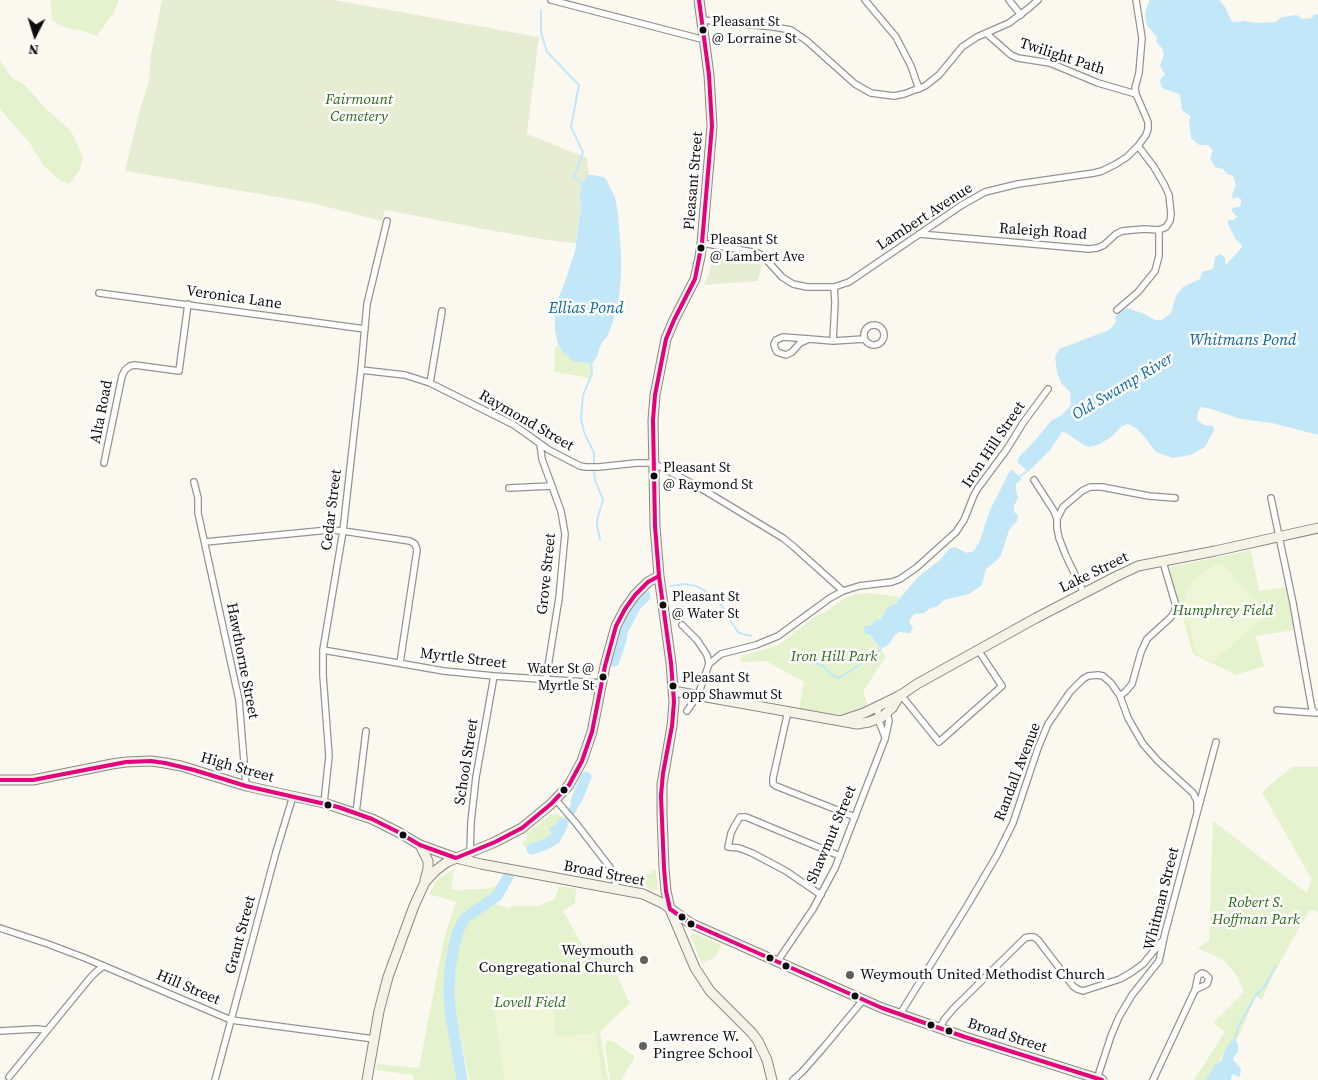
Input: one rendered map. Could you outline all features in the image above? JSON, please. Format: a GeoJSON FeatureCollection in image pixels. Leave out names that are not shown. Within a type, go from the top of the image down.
{"type":"FeatureCollection","features":[{"type":"Feature","properties":{"kind":"main road","name":"Pleasant Street"},"geometry":{"type":"LineString","coordinates":[[700,0],[711,96],[712,126],[702,243],[695,279],[666,339],[654,404],[655,526],[673,691],[673,718],[662,784],[664,864],[670,909],[692,962],[710,991],[758,1041],[767,1060],[772,1080]]}},
{"type":"Feature","properties":{"kind":"main road","name":"Lake Street"},"geometry":{"type":"LineString","coordinates":[[878,705],[1084,593],[1138,566],[1215,552],[1318,528]]}},
{"type":"Feature","properties":{"kind":"main road"},"geometry":{"type":"LineString","coordinates":[[367,1080],[382,996],[393,960],[425,882],[440,867],[456,858],[507,837],[559,803],[582,761],[592,732],[609,646],[620,618],[640,589],[659,576]]}},
{"type":"Feature","properties":{"kind":"main road"},"geometry":{"type":"LineString","coordinates":[[673,691],[851,723],[862,724],[883,716]]}},
{"type":"Feature","properties":{"kind":"main road","name":"Lake Street"},"geometry":{"type":"LineString","coordinates":[[883,716],[896,703],[901,694]]}},
{"type":"Feature","properties":{"kind":"main road"},"geometry":{"type":"LineString","coordinates":[[840,721],[854,717],[878,705]]}},
{"type":"Feature","properties":{"kind":"main road","name":"High Street"},"geometry":{"type":"LineString","coordinates":[[0,780],[33,780],[112,764],[151,761],[165,763],[246,786],[324,803],[356,813],[398,832],[420,845],[456,858]]}},
{"type":"Feature","properties":{"kind":"main road"},"geometry":{"type":"LineString","coordinates":[[420,845],[428,861],[425,882]]}},
{"type":"Feature","properties":{"kind":"main road","name":"Broad Street"},"geometry":{"type":"LineString","coordinates":[[456,858],[488,866],[649,896],[661,902],[690,923],[863,1000],[1082,1077],[1099,1079]]}},
{"type":"Feature","properties":{"kind":"street"},"geometry":{"type":"LineString","coordinates":[[551,0],[705,40]]}},
{"type":"Feature","properties":{"kind":"street"},"geometry":{"type":"LineString","coordinates":[[865,0],[896,37],[911,66],[919,89]]}},
{"type":"Feature","properties":{"kind":"street"},"geometry":{"type":"LineString","coordinates":[[1009,0],[1021,15]]}},
{"type":"Feature","properties":{"kind":"street"},"geometry":{"type":"LineString","coordinates":[[702,20],[791,30],[807,41],[855,84],[871,92],[894,96],[919,89],[938,75],[962,47],[970,41],[1009,23],[1038,0]]}},
{"type":"Feature","properties":{"kind":"street"},"geometry":{"type":"LineString","coordinates":[[1136,0],[1142,38],[1139,73],[1135,88],[1136,94]]}},
{"type":"Feature","properties":{"kind":"street","name":"Twilight Path"},"geometry":{"type":"LineString","coordinates":[[986,33],[1005,50],[1018,58],[1050,63],[1098,83],[1136,94]]}},
{"type":"Feature","properties":{"kind":"street","name":"Lambert Avenue"},"geometry":{"type":"LineString","coordinates":[[702,243],[758,253],[782,277],[793,284],[807,287],[834,286],[849,282],[962,205],[985,192],[1018,184],[1094,173],[1102,171],[1127,157],[1146,135],[1148,122],[1136,94]]}},
{"type":"Feature","properties":{"kind":"street"},"geometry":{"type":"LineString","coordinates":[[1117,310],[1138,292],[1155,271],[1158,256],[1159,230],[1170,221],[1171,214],[1169,195],[1154,167],[1138,146]]}},
{"type":"Feature","properties":{"kind":"street","name":"Cedar Street"},"geometry":{"type":"LineString","coordinates":[[324,803],[329,750],[323,650],[342,531],[367,304],[387,222]]}},
{"type":"Feature","properties":{"kind":"street","name":"Raleigh Road"},"geometry":{"type":"LineString","coordinates":[[919,234],[1097,248],[1122,231],[1159,230]]}},
{"type":"Feature","properties":{"kind":"street"},"geometry":{"type":"LineString","coordinates":[[833,341],[834,286]]}},
{"type":"Feature","properties":{"kind":"street","name":"Veronica Lane"},"geometry":{"type":"LineString","coordinates":[[99,293],[365,329]]}},
{"type":"Feature","properties":{"kind":"street","name":"Alta Road"},"geometry":{"type":"LineString","coordinates":[[104,463],[124,370],[135,365],[179,371],[188,304]]}},
{"type":"Feature","properties":{"kind":"street"},"geometry":{"type":"LineString","coordinates":[[430,383],[442,311]]}},
{"type":"Feature","properties":{"kind":"street"},"geometry":{"type":"LineString","coordinates":[[809,339],[800,343],[790,354],[786,355],[778,352],[774,344],[779,338],[809,339],[833,341],[864,339]]}},
{"type":"Feature","properties":{"kind":"street","name":"Raymond Street"},"geometry":{"type":"LineString","coordinates":[[361,370],[405,375],[430,383],[514,425],[540,444],[574,464],[586,467],[599,467],[653,462]]}},
{"type":"Feature","properties":{"kind":"street","name":"Iron Hill Street"},"geometry":{"type":"LineString","coordinates":[[709,664],[721,654],[756,645],[778,636],[830,598],[843,591],[859,586],[892,582],[916,568],[950,538],[964,520],[978,488],[1048,389]]}},
{"type":"Feature","properties":{"kind":"street","name":"Grove Street"},"geometry":{"type":"LineString","coordinates":[[540,444],[542,459],[564,523],[565,544],[559,598],[546,679]]}},
{"type":"Feature","properties":{"kind":"street"},"geometry":{"type":"LineString","coordinates":[[653,462],[786,540],[843,591]]}},
{"type":"Feature","properties":{"kind":"street"},"geometry":{"type":"LineString","coordinates":[[1034,480],[1054,511],[1059,538],[1084,593]]}},
{"type":"Feature","properties":{"kind":"street","name":"Hawthorne Street"},"geometry":{"type":"LineString","coordinates":[[194,482],[198,498],[198,513],[206,542],[239,700],[246,786]]}},
{"type":"Feature","properties":{"kind":"street"},"geometry":{"type":"LineString","coordinates":[[510,488],[552,486]]}},
{"type":"Feature","properties":{"kind":"street"},"geometry":{"type":"LineString","coordinates":[[1057,519],[1063,507],[1082,491],[1090,487],[1102,487],[1149,496],[1175,498]]}},
{"type":"Feature","properties":{"kind":"street"},"geometry":{"type":"LineString","coordinates":[[1272,498],[1312,709],[1317,713]]}},
{"type":"Feature","properties":{"kind":"street"},"geometry":{"type":"LineString","coordinates":[[206,542],[320,531],[342,531],[410,541],[415,544],[417,550],[400,663]]}},
{"type":"Feature","properties":{"kind":"street"},"geometry":{"type":"LineString","coordinates":[[1120,696],[1132,684],[1141,652],[1147,640],[1174,613],[1176,606],[1163,562]]}},
{"type":"Feature","properties":{"kind":"street"},"geometry":{"type":"LineString","coordinates":[[682,625],[697,640],[707,655],[709,664],[698,695],[688,711]]}},
{"type":"Feature","properties":{"kind":"street","name":"Myrtle Street"},"geometry":{"type":"LineString","coordinates":[[323,650],[444,671],[602,683]]}},
{"type":"Feature","properties":{"kind":"street"},"geometry":{"type":"LineString","coordinates":[[901,694],[939,742],[1002,686],[978,650]]}},
{"type":"Feature","properties":{"kind":"street","name":"School Street"},"geometry":{"type":"LineString","coordinates":[[470,852],[474,796],[494,676]]}},
{"type":"Feature","properties":{"kind":"street","name":"Randall Avenue"},"geometry":{"type":"LineString","coordinates":[[900,1014],[1004,842],[1048,724],[1077,684],[1088,676],[1103,676],[1116,688],[1128,718],[1140,740],[1158,761],[1193,793],[1197,802],[1197,810]]}},
{"type":"Feature","properties":{"kind":"street","name":"Shawmut Street"},"geometry":{"type":"LineString","coordinates":[[878,705],[883,716],[885,739]]}},
{"type":"Feature","properties":{"kind":"street","name":"Shawmut Street"},"geometry":{"type":"LineString","coordinates":[[777,962],[821,895],[840,856],[889,727],[889,721],[883,716],[878,705]]}},
{"type":"Feature","properties":{"kind":"street"},"geometry":{"type":"LineString","coordinates":[[1277,710],[1317,713]]}},
{"type":"Feature","properties":{"kind":"street"},"geometry":{"type":"LineString","coordinates":[[788,711],[772,778],[774,784],[855,817]]}},
{"type":"Feature","properties":{"kind":"street"},"geometry":{"type":"LineString","coordinates":[[356,813],[366,731]]}},
{"type":"Feature","properties":{"kind":"street","name":"Whitman Street"},"geometry":{"type":"LineString","coordinates":[[1099,1079],[1110,1036],[1119,1017],[1132,995],[1159,961],[1163,939],[1216,742]]}},
{"type":"Feature","properties":{"kind":"street","name":"Grant Street"},"geometry":{"type":"LineString","coordinates":[[215,1080],[276,852],[294,796]]}},
{"type":"Feature","properties":{"kind":"street"},"geometry":{"type":"LineString","coordinates":[[559,803],[609,866],[617,889]]}},
{"type":"Feature","properties":{"kind":"street"},"geometry":{"type":"LineString","coordinates":[[821,895],[786,871],[745,850],[728,847],[731,833],[738,819],[746,817],[840,856]]}},
{"type":"Feature","properties":{"kind":"street","name":"Hill Street"},"geometry":{"type":"LineString","coordinates":[[0,928],[104,966],[231,1020],[374,1039]]}},
{"type":"Feature","properties":{"kind":"street"},"geometry":{"type":"LineString","coordinates":[[940,1028],[953,1009],[1025,938],[1034,937],[1038,940],[1073,986],[1083,991],[1120,979],[1132,972],[1142,964],[1163,939]]}},
{"type":"Feature","properties":{"kind":"street"},"geometry":{"type":"LineString","coordinates":[[9,1077],[90,978],[104,966]]}},
{"type":"Feature","properties":{"kind":"street"},"geometry":{"type":"LineString","coordinates":[[1153,1080],[1195,990]]}},
{"type":"Feature","properties":{"kind":"street"},"geometry":{"type":"LineString","coordinates":[[793,1080],[824,1047],[863,1000]]}},
{"type":"Feature","properties":{"kind":"street"},"geometry":{"type":"LineString","coordinates":[[0,1031],[46,1030]]}},
{"type":"Feature","properties":{"kind":"green space"},"geometry":{"type":"Polygon","coordinates":[[[51,0],[119,0],[114,12],[97,36],[81,30],[70,29],[52,20],[51,0]]]}},
{"type":"Feature","properties":{"kind":"green space","name":"Fairmount Cemetery"},"geometry":{"type":"Polygon","coordinates":[[[162,0],[334,0],[539,37],[527,134],[587,158],[589,176],[586,178],[580,195],[581,207],[576,243],[500,232],[385,210],[382,221],[312,203],[125,171],[149,80],[151,54],[162,0]]]}},
{"type":"Feature","properties":{"kind":"green space"},"geometry":{"type":"Polygon","coordinates":[[[0,60],[11,77],[25,85],[73,135],[83,157],[80,169],[70,184],[60,181],[44,166],[29,142],[0,109],[0,60]]]}},
{"type":"Feature","properties":{"kind":"green space"},"geometry":{"type":"Polygon","coordinates":[[[716,252],[761,260],[758,281],[704,285],[710,271],[713,255],[716,252]]]}},
{"type":"Feature","properties":{"kind":"green space"},"geometry":{"type":"Polygon","coordinates":[[[559,346],[562,351],[578,362],[593,362],[590,378],[554,372],[555,347],[559,346]]]}},
{"type":"Feature","properties":{"kind":"green space","name":"Humphrey Field"},"geometry":{"type":"Polygon","coordinates":[[[1251,550],[1259,591],[1286,587],[1294,630],[1256,636],[1264,666],[1236,675],[1193,654],[1170,570],[1171,567],[1251,550]]]}},
{"type":"Feature","properties":{"kind":"green space"},"geometry":{"type":"Polygon","coordinates":[[[1221,562],[1265,611],[1269,613],[1213,662],[1197,654],[1185,602],[1188,589],[1193,581],[1204,571],[1221,562]]]}},
{"type":"Feature","properties":{"kind":"green space","name":"Iron Hill Park"},"geometry":{"type":"Polygon","coordinates":[[[870,593],[900,597],[896,603],[887,608],[881,619],[868,626],[868,634],[886,656],[863,692],[868,705],[855,712],[842,715],[799,709],[804,682],[766,661],[741,662],[741,656],[779,645],[813,618],[824,613],[845,598],[856,594],[870,593]]]}},
{"type":"Feature","properties":{"kind":"green space","name":"Robert S. Hoffman Park"},"geometry":{"type":"Polygon","coordinates":[[[1292,767],[1318,767],[1318,912],[1309,911],[1272,976],[1262,1000],[1255,996],[1238,1038],[1234,1038],[1207,1080],[1194,1080],[1225,1032],[1213,1023],[1244,992],[1236,974],[1223,960],[1198,948],[1209,940],[1213,821],[1307,893],[1312,880],[1262,792],[1292,767]]]}},
{"type":"Feature","properties":{"kind":"green space"},"geometry":{"type":"Polygon","coordinates":[[[556,813],[564,818],[558,824],[554,837],[526,848],[522,843],[527,840],[526,834],[556,813]]]}},
{"type":"Feature","properties":{"kind":"green space"},"geometry":{"type":"Polygon","coordinates":[[[454,869],[451,889],[460,891],[502,885],[497,894],[468,914],[465,910],[453,941],[444,995],[460,1080],[413,1080],[413,1075],[377,1070],[377,1064],[419,1068],[444,939],[456,902],[429,894],[437,880],[454,869]]]}},
{"type":"Feature","properties":{"kind":"green space"},"geometry":{"type":"Polygon","coordinates":[[[653,869],[656,872],[657,891],[627,883],[621,876],[622,874],[650,874],[653,869]]]}},
{"type":"Feature","properties":{"kind":"green space","name":"Lovell Field"},"geometry":{"type":"Polygon","coordinates":[[[559,886],[576,889],[575,903],[563,911],[587,953],[604,944],[628,1000],[631,1002],[600,1032],[608,1080],[469,1080],[450,987],[455,948],[464,922],[494,904],[510,908],[511,906],[538,906],[555,899],[559,886]]]}},
{"type":"Feature","properties":{"kind":"green space"},"geometry":{"type":"Polygon","coordinates":[[[693,933],[721,945],[715,957],[702,964],[691,937],[693,933]]]}},
{"type":"Feature","properties":{"kind":"green space"},"geometry":{"type":"Polygon","coordinates":[[[551,994],[557,1038],[595,1032],[603,1080],[505,1080],[493,1003],[551,994]]]}},
{"type":"Feature","properties":{"kind":"green space"},"geometry":{"type":"Polygon","coordinates":[[[607,1041],[613,1041],[634,1056],[621,1080],[610,1080],[605,1045],[607,1041]]]}},
{"type":"Feature","properties":{"kind":"water","name":"Whitmans Pond"},"geometry":{"type":"Polygon","coordinates":[[[1150,0],[1219,0],[1225,7],[1232,22],[1276,22],[1282,17],[1297,15],[1302,19],[1312,18],[1314,14],[1318,15],[1318,435],[1272,423],[1241,419],[1201,407],[1197,420],[1204,425],[1213,426],[1214,430],[1205,447],[1190,455],[1173,458],[1156,452],[1136,428],[1128,424],[1122,426],[1111,437],[1100,444],[1090,447],[1062,432],[1050,450],[1028,472],[1017,462],[1020,456],[1051,421],[1062,415],[1071,405],[1070,392],[1061,383],[1057,372],[1055,357],[1059,349],[1109,330],[1116,322],[1115,317],[1127,308],[1155,320],[1162,320],[1171,313],[1176,296],[1183,287],[1200,279],[1202,272],[1213,269],[1215,257],[1221,254],[1227,264],[1242,247],[1228,224],[1228,220],[1233,220],[1237,217],[1231,210],[1239,207],[1241,204],[1241,199],[1237,197],[1233,199],[1232,195],[1236,185],[1233,176],[1227,174],[1223,169],[1215,167],[1210,159],[1213,150],[1208,145],[1199,145],[1191,138],[1189,120],[1191,117],[1182,110],[1180,95],[1161,86],[1160,80],[1165,74],[1160,66],[1164,55],[1162,48],[1156,42],[1157,37],[1147,25],[1145,16],[1150,0]]]}},
{"type":"Feature","properties":{"kind":"water","name":"Ellias Pond"},"geometry":{"type":"Polygon","coordinates":[[[589,175],[606,179],[615,197],[621,254],[619,297],[613,322],[607,337],[599,349],[597,357],[592,363],[573,361],[562,351],[555,331],[555,306],[575,251],[581,207],[581,187],[589,175]]]}},
{"type":"Feature","properties":{"kind":"water"},"geometry":{"type":"Polygon","coordinates":[[[1011,469],[1022,479],[1016,484],[1018,498],[1014,506],[1014,512],[1018,515],[1017,521],[1009,530],[1001,555],[986,569],[982,585],[969,594],[944,600],[938,606],[924,613],[915,614],[909,622],[913,628],[910,633],[899,632],[889,644],[880,648],[869,634],[865,634],[864,627],[871,625],[876,619],[881,619],[887,608],[896,603],[918,577],[940,560],[950,548],[955,547],[967,553],[974,551],[980,540],[990,510],[1011,469]]]}},
{"type":"Feature","properties":{"kind":"water"},"geometry":{"type":"Polygon","coordinates":[[[582,789],[577,810],[568,823],[566,831],[557,840],[549,828],[558,824],[558,819],[564,818],[575,796],[582,789]]]}},
{"type":"Feature","properties":{"kind":"water"},"geometry":{"type":"Polygon","coordinates":[[[1233,1039],[1238,1044],[1238,1052],[1233,1060],[1240,1067],[1239,1077],[1233,1074],[1231,1080],[1206,1080],[1215,1065],[1222,1060],[1225,1050],[1233,1039]]]}},
{"type":"Feature","properties":{"kind":"waterway"},"geometry":{"type":"LineString","coordinates":[[541,10],[541,33],[547,52],[579,85],[571,127],[583,152],[574,178],[584,184]]}},
{"type":"Feature","properties":{"kind":"waterway"},"geometry":{"type":"LineString","coordinates":[[591,360],[592,374],[583,395],[581,419],[584,432],[594,453],[595,480],[603,500],[597,520],[600,540]]}},
{"type":"Feature","properties":{"kind":"waterway"},"geometry":{"type":"LineString","coordinates":[[1018,478],[1028,470]]}},
{"type":"Feature","properties":{"kind":"waterway"},"geometry":{"type":"LineString","coordinates":[[671,586],[685,584],[696,586],[705,591],[713,596],[722,606],[738,632],[751,636]]}},
{"type":"Feature","properties":{"kind":"waterway"},"geometry":{"type":"LineString","coordinates":[[643,596],[645,597],[649,593]]}},
{"type":"Feature","properties":{"kind":"waterway"},"geometry":{"type":"LineString","coordinates":[[614,661],[622,632],[636,605],[645,597]]}},
{"type":"Feature","properties":{"kind":"waterway"},"geometry":{"type":"LineString","coordinates":[[795,650],[812,662],[822,665],[837,678],[876,654],[881,649],[881,646]]}},
{"type":"Feature","properties":{"kind":"waterway"},"geometry":{"type":"LineString","coordinates":[[576,801],[586,777]]}},
{"type":"Feature","properties":{"kind":"waterway"},"geometry":{"type":"LineString","coordinates":[[532,849],[555,839],[562,825]]}},
{"type":"Feature","properties":{"kind":"waterway"},"geometry":{"type":"LineString","coordinates":[[462,1080],[450,1011],[449,992],[450,968],[455,942],[465,918],[497,896],[508,877]]}},
{"type":"Feature","properties":{"kind":"waterway"},"geometry":{"type":"LineString","coordinates":[[1235,1039],[1238,1028],[1256,995],[1265,986],[1276,966]]}},
{"type":"Feature","properties":{"kind":"transit line"},"geometry":{"type":"LineString","coordinates":[[699,0],[709,75],[712,126],[702,243],[695,279],[666,339],[655,395],[653,420],[655,526],[674,702],[661,796],[664,868],[670,909],[690,923],[882,1008],[965,1037],[1102,1080]]}},
{"type":"Feature","properties":{"kind":"transit line"},"geometry":{"type":"LineString","coordinates":[[0,780],[33,780],[126,762],[151,761],[165,763],[246,786],[338,807],[372,819],[420,845],[456,858],[495,842],[522,828],[551,804],[569,785],[582,761],[592,732],[605,666],[616,626],[635,595],[648,582],[659,576]]}},
{"type":"Feature","properties":{"kind":"place","name":"Pleasant St @ Lorraine St"},"geometry":{"type":"Point","coordinates":[703,30]}},
{"type":"Feature","properties":{"kind":"place","name":"Pleasant St @ Lambert Ave"},"geometry":{"type":"Point","coordinates":[701,248]}},
{"type":"Feature","properties":{"kind":"place","name":"Pleasant St @ Raymond St"},"geometry":{"type":"Point","coordinates":[654,476]}},
{"type":"Feature","properties":{"kind":"place","name":"Pleasant St @ Water St"},"geometry":{"type":"Point","coordinates":[663,605]}},
{"type":"Feature","properties":{"kind":"place","name":"Water St @ Myrtle St"},"geometry":{"type":"Point","coordinates":[603,677]}},
{"type":"Feature","properties":{"kind":"place","name":"Pleasant St opp Shawmut St"},"geometry":{"type":"Point","coordinates":[673,686]}},
{"type":"Feature","properties":{"kind":"place","name":"Weymouth Congregational Church"},"geometry":{"type":"Point","coordinates":[644,960]}},
{"type":"Feature","properties":{"kind":"place","name":"Weymouth United Methodist Church"},"geometry":{"type":"Point","coordinates":[850,975]}},
{"type":"Feature","properties":{"kind":"place","name":"Lawrence W. Pingree School"},"geometry":{"type":"Point","coordinates":[643,1046]}},
{"type":"Feature","properties":{"kind":"water label","name":"Old Swamp River"},"geometry":{"type":"Point","coordinates":[1123,387]}}]}
